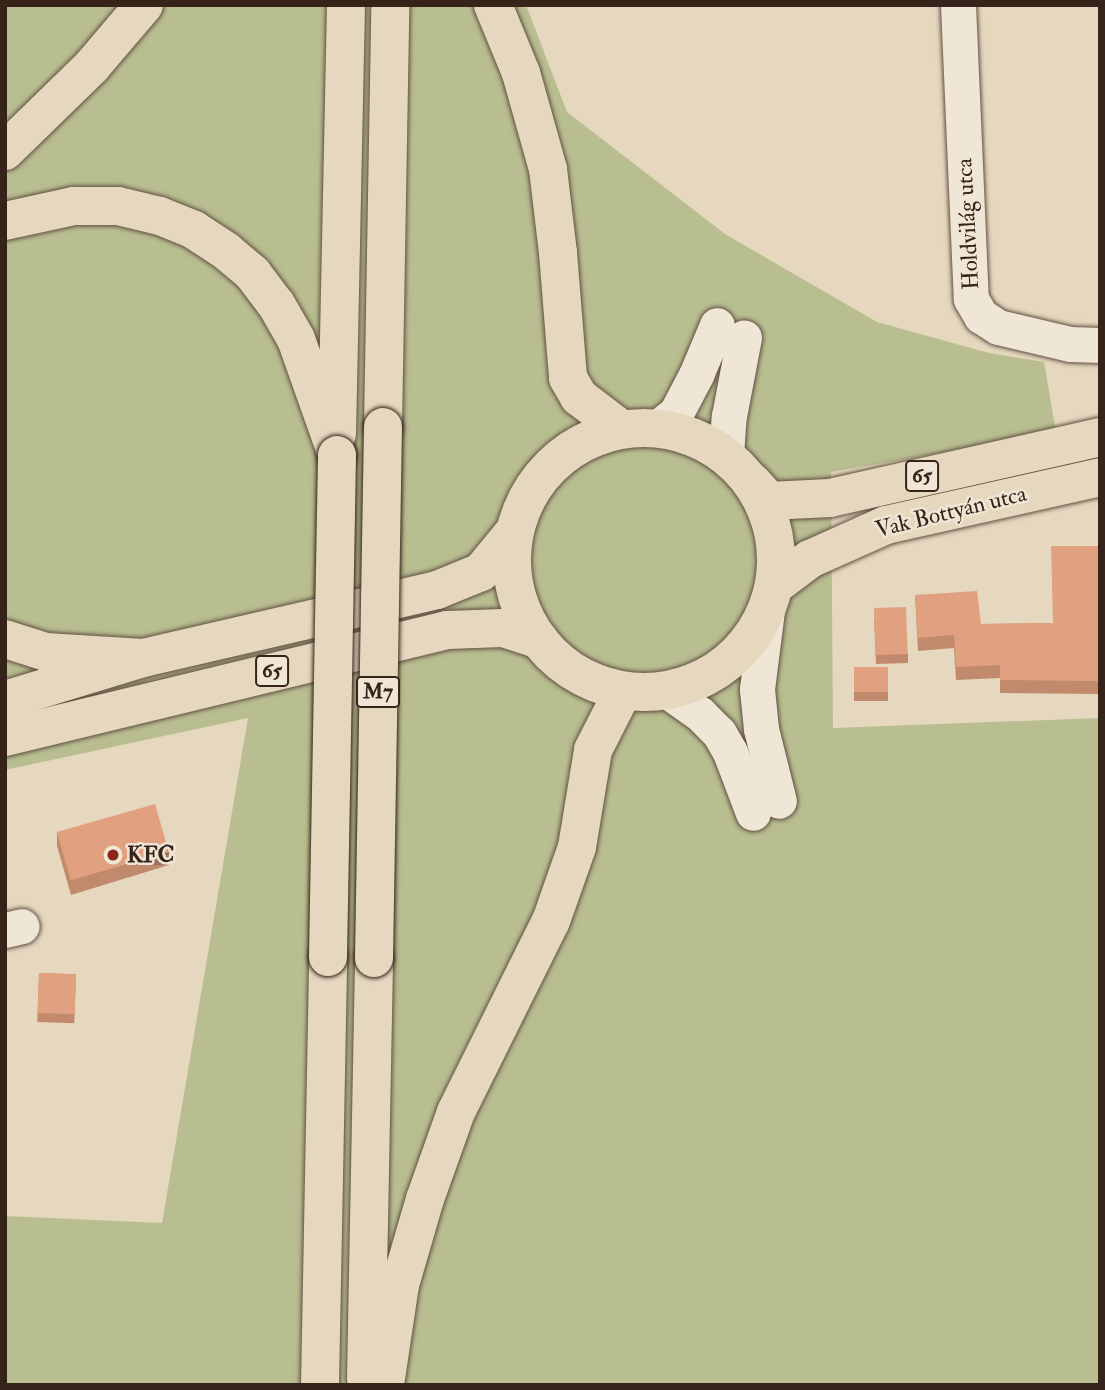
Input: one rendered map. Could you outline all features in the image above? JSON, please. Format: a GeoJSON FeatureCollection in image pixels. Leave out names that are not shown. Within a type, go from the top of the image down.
{"type":"FeatureCollection","features":[{"type":"Feature","properties":{"kind":"main road"},"geometry":{"type":"LineString","coordinates":[[5,151],[92,66],[144,5]]}},
{"type":"Feature","properties":{"kind":"main road","name":"M7"},"geometry":{"type":"LineString","coordinates":[[320,1385],[346,5]]}},
{"type":"Feature","properties":{"kind":"main road","name":"M7"},"geometry":{"type":"LineString","coordinates":[[365,1385],[390,5]]}},
{"type":"Feature","properties":{"kind":"main road"},"geometry":{"type":"LineString","coordinates":[[493,5],[521,74],[548,169],[568,379],[579,397],[640,428]]}},
{"type":"Feature","properties":{"kind":"main road"},"geometry":{"type":"LineString","coordinates":[[5,221],[44,210],[74,206],[118,206],[160,216],[194,230],[226,251],[253,274],[276,304],[296,339],[337,455]]}},
{"type":"Feature","properties":{"kind":"main road","name":"65"},"geometry":{"type":"LineString","coordinates":[[5,700],[143,658],[437,590],[481,572],[514,532],[528,495],[552,464],[584,442],[640,428],[694,436],[739,468],[769,514],[776,550],[770,598],[743,648],[708,676],[666,690],[622,691],[591,681],[562,664],[539,640],[518,600],[513,578],[514,532]]}},
{"type":"Feature","properties":{"kind":"main road","name":"Vak Bottyán utca"},"geometry":{"type":"LineString","coordinates":[[739,468],[769,501],[830,498],[1100,437]]}},
{"type":"Feature","properties":{"kind":"main road","name":"Vak Bottyán utca"},"geometry":{"type":"LineString","coordinates":[[770,598],[810,559],[886,525],[1100,477]]}},
{"type":"Feature","properties":{"kind":"main road","name":"65"},"geometry":{"type":"LineString","coordinates":[[5,737],[447,630],[503,628],[539,640]]}},
{"type":"Feature","properties":{"kind":"main road"},"geometry":{"type":"LineString","coordinates":[[5,639],[46,652],[143,658]]}},
{"type":"Feature","properties":{"kind":"main road"},"geometry":{"type":"LineString","coordinates":[[385,1385],[400,1285],[425,1199],[456,1112],[551,921],[576,847],[593,750],[622,691]]}},
{"type":"Feature","properties":{"kind":"street","name":"Holdvilág utca"},"geometry":{"type":"LineString","coordinates":[[958,5],[971,299],[981,316],[998,327],[1070,344],[1100,345]]}},
{"type":"Feature","properties":{"kind":"street"},"geometry":{"type":"LineString","coordinates":[[640,428],[676,414],[696,375],[730,331],[729,416],[739,468]]}},
{"type":"Feature","properties":{"kind":"street"},"geometry":{"type":"LineString","coordinates":[[666,690],[700,714],[719,733],[766,807],[757,689],[770,598]]}},
{"type":"Feature","properties":{"kind":"green space"},"geometry":{"type":"Polygon","coordinates":[[[5,5],[526,5],[567,112],[725,234],[877,322],[989,353],[1044,362],[1056,433],[831,472],[833,728],[1100,718],[1100,1385],[5,1385],[5,1216],[162,1223],[248,718],[5,770],[5,5]]]}},
{"type":"Feature","properties":{"kind":"building"},"geometry":{"type":"Polygon","coordinates":[[[1051,546],[1098,546],[1098,681],[1000,680],[1000,665],[956,667],[954,635],[918,638],[915,595],[977,591],[981,624],[1053,623],[1051,546]]]}},
{"type":"Feature","properties":{"kind":"building"},"geometry":{"type":"Polygon","coordinates":[[[906,607],[908,654],[876,655],[874,608],[906,607]]]}},
{"type":"Feature","properties":{"kind":"building"},"geometry":{"type":"Polygon","coordinates":[[[854,667],[888,667],[888,692],[854,692],[854,667]]]}},
{"type":"Feature","properties":{"kind":"building","name":"KFC"},"geometry":{"type":"Polygon","coordinates":[[[155,804],[169,852],[71,880],[57,832],[155,804]]]}},
{"type":"Feature","properties":{"kind":"building"},"geometry":{"type":"Polygon","coordinates":[[[39,973],[76,974],[75,1014],[38,1013],[39,973]]]}},
{"type":"Feature","properties":{"kind":"place","name":"KFC"},"geometry":{"type":"Point","coordinates":[113,855]}}]}
